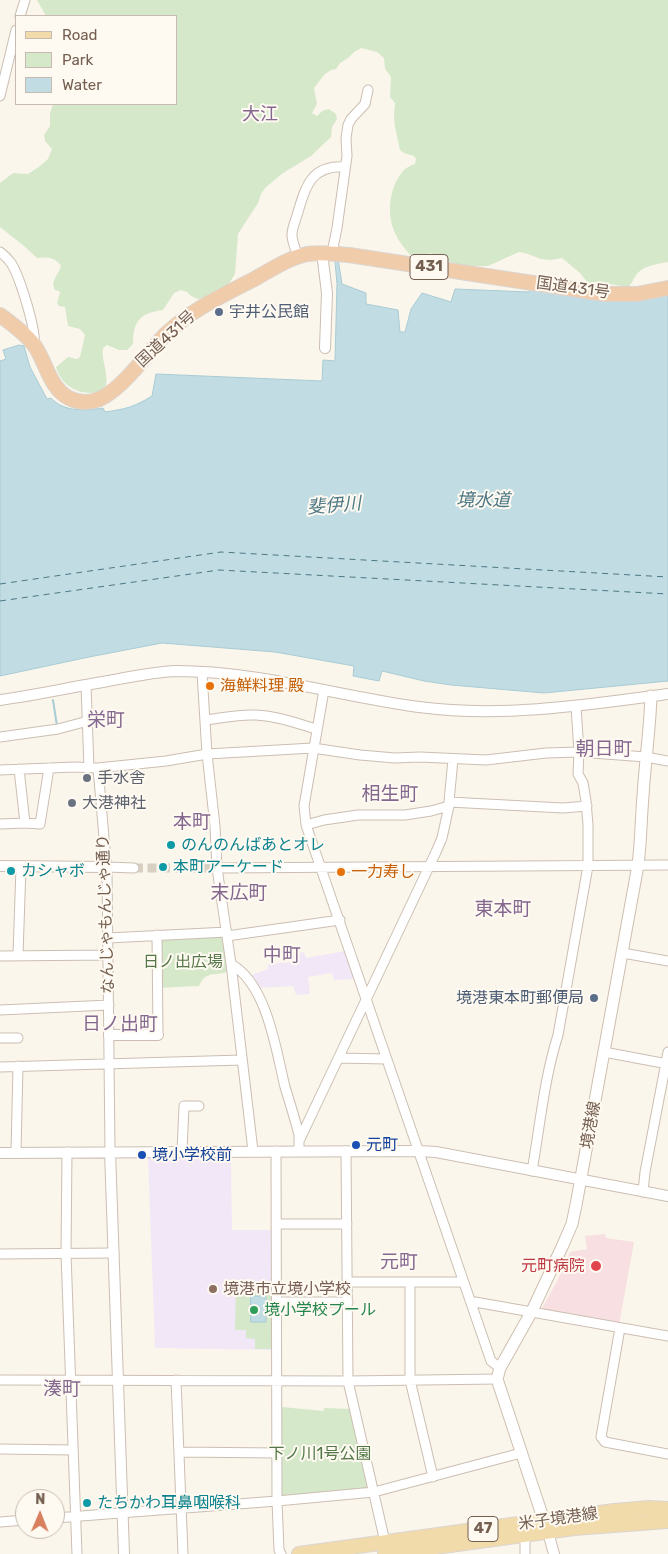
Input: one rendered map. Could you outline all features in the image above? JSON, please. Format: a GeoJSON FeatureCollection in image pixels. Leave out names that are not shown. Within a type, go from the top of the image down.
{"type":"FeatureCollection","features":[{"type":"Feature","properties":{"kind":"highway","name":"国道431号"},"geometry":{"type":"LineString","coordinates":[[0,315],[25,335],[34,345],[51,378],[61,392],[76,401],[86,402],[107,396],[183,318],[200,307],[298,257],[327,253],[605,294],[637,294],[668,288]]}},
{"type":"Feature","properties":{"kind":"main road","name":"境港線"},"geometry":{"type":"LineString","coordinates":[[498,1374],[532,1311],[572,1224],[638,865],[651,696]]}},
{"type":"Feature","properties":{"kind":"main road"},"geometry":{"type":"LineString","coordinates":[[498,1374],[521,1453],[546,1526]]}},
{"type":"Feature","properties":{"kind":"main road","name":"米子境港線"},"geometry":{"type":"LineString","coordinates":[[299,1554],[385,1548],[546,1526],[614,1511],[649,1508],[668,1509]]}},
{"type":"Feature","properties":{"kind":"main road","name":"米子境港線"},"geometry":{"type":"LineString","coordinates":[[385,1548],[438,1551],[525,1535],[546,1526],[574,1528],[668,1521]]}},
{"type":"Feature","properties":{"kind":"street"},"geometry":{"type":"LineString","coordinates":[[20,15],[24,0]]}},
{"type":"Feature","properties":{"kind":"street"},"geometry":{"type":"LineString","coordinates":[[0,96],[15,34]]}},
{"type":"Feature","properties":{"kind":"street"},"geometry":{"type":"LineString","coordinates":[[325,348],[327,253],[337,228],[348,126],[351,119],[365,104],[368,90]]}},
{"type":"Feature","properties":{"kind":"street"},"geometry":{"type":"LineString","coordinates":[[298,257],[292,238],[292,228],[308,185],[321,170],[333,166],[345,167]]}},
{"type":"Feature","properties":{"kind":"street"},"geometry":{"type":"LineString","coordinates":[[0,252],[11,264],[18,280],[31,319],[35,339],[34,345]]}},
{"type":"Feature","properties":{"kind":"street"},"geometry":{"type":"LineString","coordinates":[[0,700],[174,671],[202,672],[273,680],[433,709],[544,709],[668,694]]}},
{"type":"Feature","properties":{"kind":"street"},"geometry":{"type":"LineString","coordinates":[[202,672],[217,868],[231,964],[253,1150]]}},
{"type":"Feature","properties":{"kind":"street","name":"なんじゃもんじゃ通り"},"geometry":{"type":"LineString","coordinates":[[86,685],[88,721],[107,867],[110,1151]]}},
{"type":"Feature","properties":{"kind":"street"},"geometry":{"type":"LineString","coordinates":[[0,1380],[348,1381],[410,1380],[498,1374],[491,1361],[463,1282],[306,825],[304,806],[324,690]]}},
{"type":"Feature","properties":{"kind":"street"},"geometry":{"type":"LineString","coordinates":[[532,1171],[588,866],[587,806],[578,774],[579,752],[576,706]]}},
{"type":"Feature","properties":{"kind":"street"},"geometry":{"type":"LineString","coordinates":[[205,720],[238,715],[260,716],[282,719],[316,730]]}},
{"type":"Feature","properties":{"kind":"street"},"geometry":{"type":"LineString","coordinates":[[0,737],[58,729],[88,721]]}},
{"type":"Feature","properties":{"kind":"street"},"geometry":{"type":"LineString","coordinates":[[0,770],[19,768],[94,768],[166,761],[207,754],[313,748],[386,757],[486,760],[546,753],[579,752],[646,757],[668,761]]}},
{"type":"Feature","properties":{"kind":"street"},"geometry":{"type":"LineString","coordinates":[[300,1140],[442,838],[449,804],[453,759]]}},
{"type":"Feature","properties":{"kind":"street"},"geometry":{"type":"LineString","coordinates":[[19,768],[25,823]]}},
{"type":"Feature","properties":{"kind":"street"},"geometry":{"type":"LineString","coordinates":[[0,824],[40,824],[49,768]]}},
{"type":"Feature","properties":{"kind":"street"},"geometry":{"type":"LineString","coordinates":[[306,825],[324,820],[358,815],[405,815],[431,811],[449,804],[563,808],[587,806]]}},
{"type":"Feature","properties":{"kind":"street"},"geometry":{"type":"LineString","coordinates":[[217,868],[668,865]]}},
{"type":"Feature","properties":{"kind":"street"},"geometry":{"type":"LineString","coordinates":[[0,866],[134,868]]}},
{"type":"Feature","properties":{"kind":"street"},"geometry":{"type":"LineString","coordinates":[[18,956],[20,867]]}},
{"type":"Feature","properties":{"kind":"street"},"geometry":{"type":"LineString","coordinates":[[108,938],[227,934],[340,920]]}},
{"type":"Feature","properties":{"kind":"street"},"geometry":{"type":"LineString","coordinates":[[109,1035],[158,1035],[157,935]]}},
{"type":"Feature","properties":{"kind":"street"},"geometry":{"type":"LineString","coordinates":[[623,952],[668,961]]}},
{"type":"Feature","properties":{"kind":"street"},"geometry":{"type":"LineString","coordinates":[[0,956],[108,955]]}},
{"type":"Feature","properties":{"kind":"street"},"geometry":{"type":"LineString","coordinates":[[231,964],[240,969],[252,983],[268,1019],[300,1140],[299,1151]]}},
{"type":"Feature","properties":{"kind":"street"},"geometry":{"type":"LineString","coordinates":[[0,1010],[109,1005]]}},
{"type":"Feature","properties":{"kind":"street"},"geometry":{"type":"LineString","coordinates":[[0,1038],[18,1038]]}},
{"type":"Feature","properties":{"kind":"street"},"geometry":{"type":"LineString","coordinates":[[604,1052],[667,1063]]}},
{"type":"Feature","properties":{"kind":"street"},"geometry":{"type":"LineString","coordinates":[[644,1192],[645,1172],[668,1052]]}},
{"type":"Feature","properties":{"kind":"street"},"geometry":{"type":"LineString","coordinates":[[339,1058],[342,1060],[386,1059]]}},
{"type":"Feature","properties":{"kind":"street"},"geometry":{"type":"LineString","coordinates":[[0,1067],[242,1060]]}},
{"type":"Feature","properties":{"kind":"street"},"geometry":{"type":"LineString","coordinates":[[16,1152],[18,1066]]}},
{"type":"Feature","properties":{"kind":"street"},"geometry":{"type":"LineString","coordinates":[[182,1151],[184,1106],[199,1106]]}},
{"type":"Feature","properties":{"kind":"street"},"geometry":{"type":"LineString","coordinates":[[0,1153],[253,1150],[436,1152],[668,1196]]}},
{"type":"Feature","properties":{"kind":"street"},"geometry":{"type":"LineString","coordinates":[[110,1151],[124,1554]]}},
{"type":"Feature","properties":{"kind":"street"},"geometry":{"type":"LineString","coordinates":[[276,1151],[277,1501],[279,1550],[282,1554]]}},
{"type":"Feature","properties":{"kind":"street"},"geometry":{"type":"LineString","coordinates":[[346,1151],[348,1381],[385,1548]]}},
{"type":"Feature","properties":{"kind":"street"},"geometry":{"type":"LineString","coordinates":[[67,1152],[66,1254],[77,1554]]}},
{"type":"Feature","properties":{"kind":"street"},"geometry":{"type":"LineString","coordinates":[[276,1224],[347,1224]]}},
{"type":"Feature","properties":{"kind":"street"},"geometry":{"type":"LineString","coordinates":[[0,1254],[114,1253]]}},
{"type":"Feature","properties":{"kind":"street"},"geometry":{"type":"LineString","coordinates":[[348,1282],[463,1282]]}},
{"type":"Feature","properties":{"kind":"street"},"geometry":{"type":"LineString","coordinates":[[410,1283],[410,1380],[433,1477]]}},
{"type":"Feature","properties":{"kind":"street"},"geometry":{"type":"LineString","coordinates":[[276,1302],[348,1302]]}},
{"type":"Feature","properties":{"kind":"street"},"geometry":{"type":"LineString","coordinates":[[471,1303],[532,1311],[668,1336]]}},
{"type":"Feature","properties":{"kind":"street"},"geometry":{"type":"LineString","coordinates":[[620,1328],[600,1437],[605,1442],[668,1454]]}},
{"type":"Feature","properties":{"kind":"street"},"geometry":{"type":"LineString","coordinates":[[176,1380],[182,1554]]}},
{"type":"Feature","properties":{"kind":"street"},"geometry":{"type":"LineString","coordinates":[[0,1449],[72,1450]]}},
{"type":"Feature","properties":{"kind":"street"},"geometry":{"type":"LineString","coordinates":[[179,1452],[277,1453]]}},
{"type":"Feature","properties":{"kind":"street"},"geometry":{"type":"LineString","coordinates":[[65,1517],[374,1492],[521,1453]]}},
{"type":"Feature","properties":{"kind":"street"},"geometry":{"type":"LineString","coordinates":[[0,1522],[15,1521]]}},
{"type":"Feature","properties":{"kind":"street"},"geometry":{"type":"LineString","coordinates":[[546,1526],[554,1554]]}},
{"type":"Feature","properties":{"kind":"street"},"geometry":{"type":"LineString","coordinates":[[525,1535],[525,1554]]}},
{"type":"Feature","properties":{"kind":"shaded area"},"geometry":{"type":"Polygon","coordinates":[[[346,951],[356,979],[334,980],[332,973],[308,977],[310,994],[296,995],[293,986],[258,988],[249,976],[268,969],[268,964],[292,962],[291,955],[304,952],[306,958],[346,951]]]}},
{"type":"Feature","properties":{"kind":"shaded area","name":"境港市立境小学校"},"geometry":{"type":"Polygon","coordinates":[[[148,1157],[231,1158],[232,1230],[274,1230],[274,1350],[155,1348],[148,1157]]]}},
{"type":"Feature","properties":{"kind":"shaded area","name":"元町病院"},"geometry":{"type":"Polygon","coordinates":[[[605,1234],[606,1238],[634,1242],[619,1325],[541,1310],[570,1252],[587,1249],[585,1236],[605,1234]]]}},
{"type":"Feature","properties":{"kind":"green space"},"geometry":{"type":"Polygon","coordinates":[[[37,0],[668,0],[668,262],[649,266],[641,270],[628,287],[596,282],[588,283],[580,273],[562,258],[541,259],[519,252],[488,266],[474,266],[456,264],[430,253],[420,258],[411,256],[400,242],[392,225],[390,200],[399,177],[404,170],[415,164],[416,159],[414,156],[400,150],[395,127],[395,103],[390,97],[391,77],[385,69],[384,58],[377,52],[361,48],[340,63],[336,69],[324,75],[314,88],[317,104],[312,113],[317,116],[322,111],[329,109],[336,114],[337,119],[332,127],[331,137],[311,156],[283,173],[265,188],[258,203],[238,234],[235,274],[228,285],[204,298],[198,299],[181,290],[174,293],[163,310],[149,313],[139,320],[134,329],[133,344],[127,350],[119,350],[107,345],[103,348],[107,378],[105,390],[90,393],[75,390],[63,381],[56,367],[68,357],[77,359],[80,357],[85,335],[80,329],[68,326],[65,307],[59,306],[57,303],[60,293],[55,290],[54,284],[61,266],[51,258],[37,258],[0,227],[0,183],[13,173],[28,174],[48,159],[52,149],[45,141],[44,135],[50,126],[50,113],[53,105],[178,105],[178,15],[45,15],[37,0]]]}},
{"type":"Feature","properties":{"kind":"green space","name":"日ノ出広場"},"geometry":{"type":"Polygon","coordinates":[[[218,935],[225,941],[230,970],[209,975],[202,980],[199,986],[158,988],[160,939],[218,935]]]}},
{"type":"Feature","properties":{"kind":"green space","name":"境小学校プール"},"geometry":{"type":"Polygon","coordinates":[[[236,1291],[272,1291],[271,1342],[274,1343],[274,1349],[255,1349],[255,1339],[246,1338],[246,1330],[235,1330],[236,1291]]]}},
{"type":"Feature","properties":{"kind":"green space","name":"下ノ川1号公園"},"geometry":{"type":"Polygon","coordinates":[[[282,1407],[324,1411],[324,1408],[351,1409],[370,1489],[283,1498],[280,1496],[280,1409],[282,1407]]]}},
{"type":"Feature","properties":{"kind":"water","name":"境水道"},"geometry":{"type":"Polygon","coordinates":[[[335,258],[338,258],[342,284],[366,293],[366,304],[398,310],[400,332],[405,332],[411,309],[422,293],[451,302],[455,289],[529,292],[531,287],[668,293],[668,681],[544,693],[451,685],[382,671],[379,681],[353,676],[354,666],[275,652],[162,643],[0,676],[0,361],[6,359],[3,350],[19,345],[24,346],[30,367],[47,399],[51,398],[56,403],[68,408],[89,410],[103,408],[105,412],[124,409],[152,396],[156,374],[322,381],[323,360],[335,361],[337,284],[335,258]]]}},
{"type":"Feature","properties":{"kind":"water"},"geometry":{"type":"Polygon","coordinates":[[[251,1296],[266,1296],[266,1322],[251,1322],[251,1296]]]}},
{"type":"Feature","properties":{"kind":"waterway"},"geometry":{"type":"LineString","coordinates":[[53,700],[57,726]]}},
{"type":"Feature","properties":{"kind":"ferry route"},"geometry":{"type":"LineString","coordinates":[[0,584],[221,552],[668,577]]}},
{"type":"Feature","properties":{"kind":"ferry route"},"geometry":{"type":"LineString","coordinates":[[0,601],[219,570],[668,594]]}},
{"type":"Feature","properties":{"kind":"tunnel"},"geometry":{"type":"LineString","coordinates":[[134,868],[217,868]]}},
{"type":"Feature","properties":{"kind":"place","name":"宇井公民館"},"geometry":{"type":"Point","coordinates":[219,312]}},
{"type":"Feature","properties":{"kind":"place","name":"海鮮料理 殿"},"geometry":{"type":"Point","coordinates":[210,686]}},
{"type":"Feature","properties":{"kind":"place","name":"手水舎"},"geometry":{"type":"Point","coordinates":[87,778]}},
{"type":"Feature","properties":{"kind":"place","name":"大港神社"},"geometry":{"type":"Point","coordinates":[72,803]}},
{"type":"Feature","properties":{"kind":"place","name":"のんのんばあとオレ"},"geometry":{"type":"Point","coordinates":[171,845]}},
{"type":"Feature","properties":{"kind":"place","name":"本町アーケード"},"geometry":{"type":"Point","coordinates":[163,867]}},
{"type":"Feature","properties":{"kind":"place","name":"カシャボ"},"geometry":{"type":"Point","coordinates":[11,871]}},
{"type":"Feature","properties":{"kind":"place","name":"一力寿し"},"geometry":{"type":"Point","coordinates":[341,872]}},
{"type":"Feature","properties":{"kind":"place","name":"境港東本町郵便局"},"geometry":{"type":"Point","coordinates":[594,998]}},
{"type":"Feature","properties":{"kind":"place","name":"元町"},"geometry":{"type":"Point","coordinates":[356,1145]}},
{"type":"Feature","properties":{"kind":"place","name":"境小学校前"},"geometry":{"type":"Point","coordinates":[142,1155]}},
{"type":"Feature","properties":{"kind":"place","name":"元町病院"},"geometry":{"type":"Point","coordinates":[596,1266]}},
{"type":"Feature","properties":{"kind":"place","name":"境港市立境小学校"},"geometry":{"type":"Point","coordinates":[213,1289]}},
{"type":"Feature","properties":{"kind":"place","name":"境小学校プール"},"geometry":{"type":"Point","coordinates":[254,1310]}},
{"type":"Feature","properties":{"kind":"place","name":"たちかわ耳鼻咽喉科"},"geometry":{"type":"Point","coordinates":[87,1503]}},
{"type":"Feature","properties":{"kind":"district","name":"大江"},"geometry":{"type":"Point","coordinates":[260,115]}},
{"type":"Feature","properties":{"kind":"district","name":"栄町"},"geometry":{"type":"Point","coordinates":[106,721]}},
{"type":"Feature","properties":{"kind":"district","name":"朝日町"},"geometry":{"type":"Point","coordinates":[604,750]}},
{"type":"Feature","properties":{"kind":"district","name":"相生町"},"geometry":{"type":"Point","coordinates":[390,795]}},
{"type":"Feature","properties":{"kind":"district","name":"本町"},"geometry":{"type":"Point","coordinates":[192,823]}},
{"type":"Feature","properties":{"kind":"district","name":"末広町"},"geometry":{"type":"Point","coordinates":[239,894]}},
{"type":"Feature","properties":{"kind":"district","name":"東本町"},"geometry":{"type":"Point","coordinates":[503,910]}},
{"type":"Feature","properties":{"kind":"district","name":"中町"},"geometry":{"type":"Point","coordinates":[282,956]}},
{"type":"Feature","properties":{"kind":"district","name":"日ノ出町"},"geometry":{"type":"Point","coordinates":[120,1025]}},
{"type":"Feature","properties":{"kind":"district","name":"元町"},"geometry":{"type":"Point","coordinates":[399,1263]}},
{"type":"Feature","properties":{"kind":"district","name":"湊町"},"geometry":{"type":"Point","coordinates":[62,1390]}},
{"type":"Feature","properties":{"kind":"water label","name":"斐伊川"},"geometry":{"type":"Point","coordinates":[334,506]}}]}
